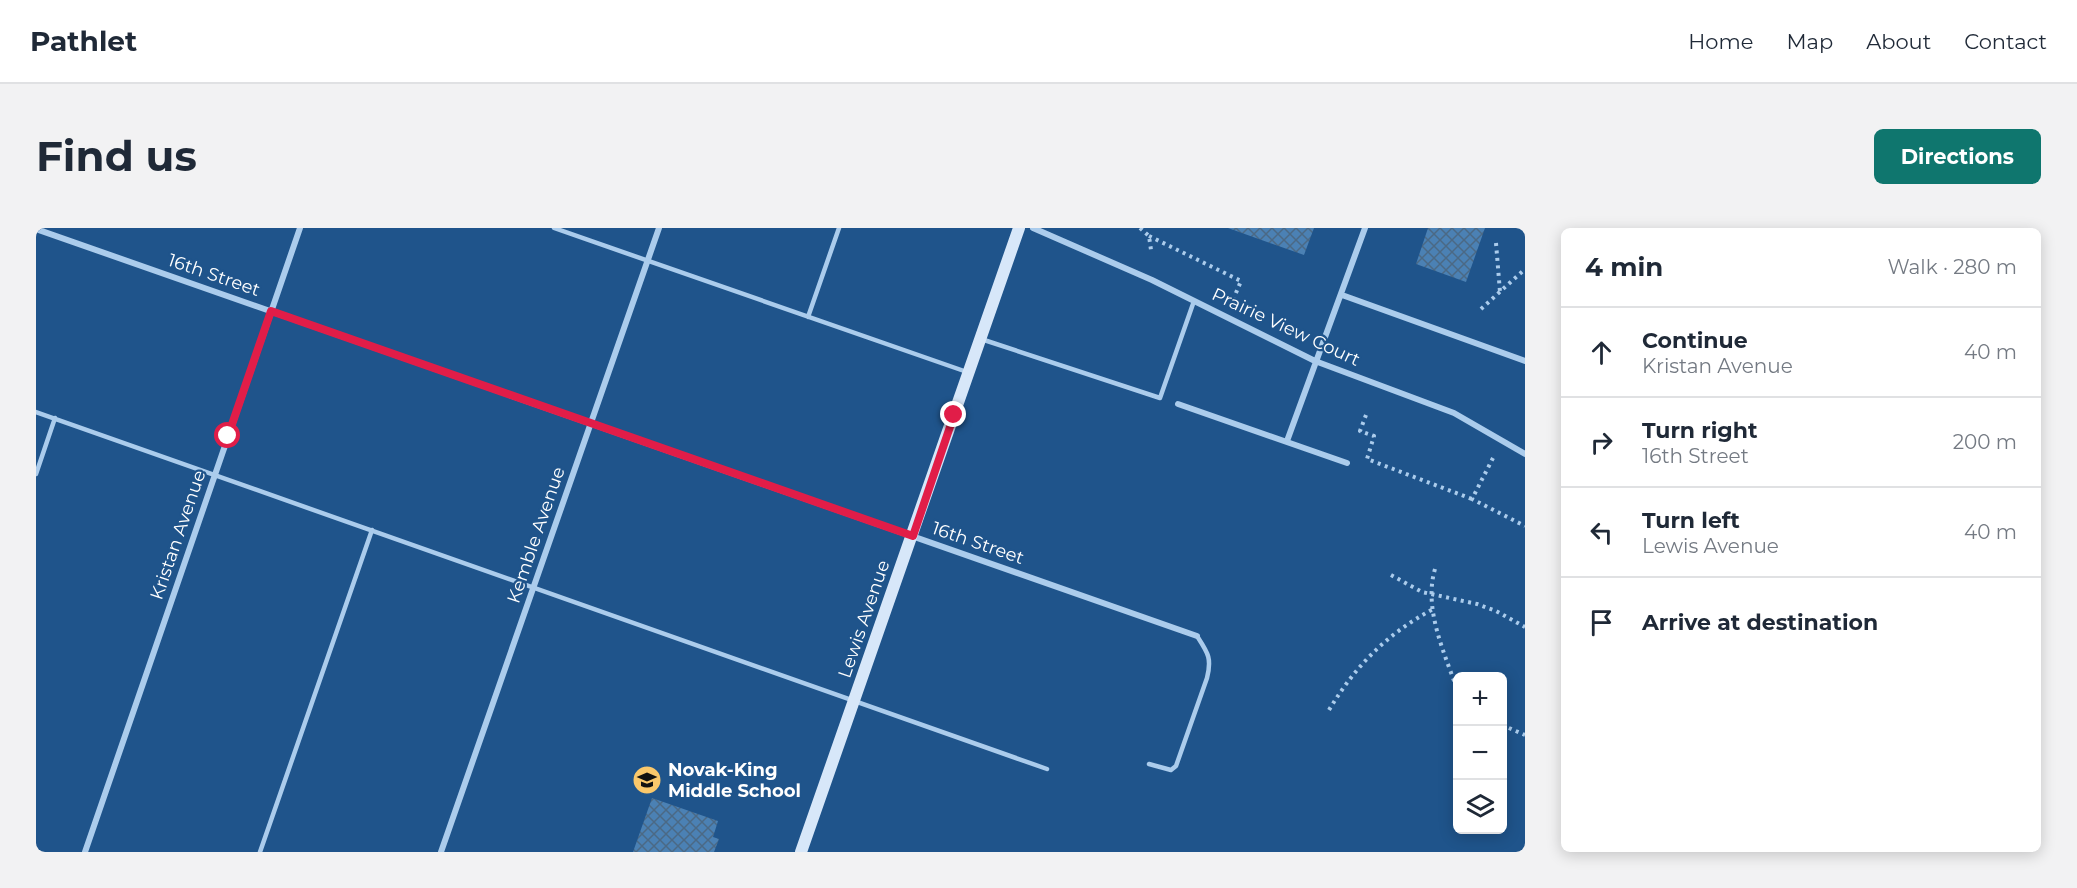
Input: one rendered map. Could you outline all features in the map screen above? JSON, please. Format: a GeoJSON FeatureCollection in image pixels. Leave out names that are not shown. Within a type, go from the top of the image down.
{"type":"FeatureCollection","features":[{"type":"Feature","properties":{"kind":"main road","name":"Lewis Avenue"},"geometry":{"type":"LineString","coordinates":[[801,852],[1019,228]]}},
{"type":"Feature","properties":{"kind":"street","name":"Kristan Avenue"},"geometry":{"type":"LineString","coordinates":[[85,852],[300,228]]}},
{"type":"Feature","properties":{"kind":"street","name":"Kemble Avenue"},"geometry":{"type":"LineString","coordinates":[[441,852],[659,228]]}},
{"type":"Feature","properties":{"kind":"street","name":"Prairie View Court"},"geometry":{"type":"LineString","coordinates":[[1033,228],[1152,280],[1315,361],[1454,413],[1525,454]]}},
{"type":"Feature","properties":{"kind":"street"},"geometry":{"type":"LineString","coordinates":[[1287,441],[1365,228]]}},
{"type":"Feature","properties":{"kind":"street","name":"16th Street"},"geometry":{"type":"LineString","coordinates":[[36,229],[1197,636]]}},
{"type":"Feature","properties":{"kind":"street"},"geometry":{"type":"LineString","coordinates":[[1342,294],[1525,361]]}},
{"type":"Feature","properties":{"kind":"street"},"geometry":{"type":"LineString","coordinates":[[1178,404],[1347,464]]}},
{"type":"Feature","properties":{"kind":"lane"},"geometry":{"type":"LineString","coordinates":[[554,228],[969,373]]}},
{"type":"Feature","properties":{"kind":"lane"},"geometry":{"type":"LineString","coordinates":[[808,317],[839,228]]}},
{"type":"Feature","properties":{"kind":"lane"},"geometry":{"type":"LineString","coordinates":[[981,339],[1160,398],[1194,301]]}},
{"type":"Feature","properties":{"kind":"lane"},"geometry":{"type":"LineString","coordinates":[[36,412],[1047,769]]}},
{"type":"Feature","properties":{"kind":"lane"},"geometry":{"type":"LineString","coordinates":[[36,474],[55,418]]}},
{"type":"Feature","properties":{"kind":"lane"},"geometry":{"type":"LineString","coordinates":[[260,852],[372,530]]}},
{"type":"Feature","properties":{"kind":"lane"},"geometry":{"type":"LineString","coordinates":[[1149,764],[1171,770],[1176,766],[1207,678],[1210,663],[1208,652],[1197,636]]}},
{"type":"Feature","properties":{"kind":"path"},"geometry":{"type":"LineString","coordinates":[[1140,228],[1149,236],[1241,281],[1233,300]]}},
{"type":"Feature","properties":{"kind":"path"},"geometry":{"type":"LineString","coordinates":[[1149,236],[1151,250]]}},
{"type":"Feature","properties":{"kind":"path"},"geometry":{"type":"LineString","coordinates":[[1496,243],[1500,293]]}},
{"type":"Feature","properties":{"kind":"path"},"geometry":{"type":"LineString","coordinates":[[1481,309],[1525,269]]}},
{"type":"Feature","properties":{"kind":"path"},"geometry":{"type":"LineString","coordinates":[[1366,415],[1360,431],[1374,436],[1367,459],[1472,499],[1525,526]]}},
{"type":"Feature","properties":{"kind":"path"},"geometry":{"type":"LineString","coordinates":[[1472,499],[1493,458]]}},
{"type":"Feature","properties":{"kind":"path"},"geometry":{"type":"LineString","coordinates":[[1435,569],[1430,594],[1442,647],[1453,678]]}},
{"type":"Feature","properties":{"kind":"path"},"geometry":{"type":"LineString","coordinates":[[1392,575],[1422,592],[1487,608],[1525,627]]}},
{"type":"Feature","properties":{"kind":"path"},"geometry":{"type":"LineString","coordinates":[[1329,710],[1357,668],[1391,636],[1412,620],[1433,609]]}},
{"type":"Feature","properties":{"kind":"path"},"geometry":{"type":"LineString","coordinates":[[1505,726],[1525,735]]}},
{"type":"Feature","properties":{"kind":"building"},"geometry":{"type":"Polygon","coordinates":[[[1228,228],[1314,228],[1304,255],[1228,228]]]}},
{"type":"Feature","properties":{"kind":"building"},"geometry":{"type":"Polygon","coordinates":[[[1428,228],[1485,228],[1466,282],[1416,264],[1428,228]]]}},
{"type":"Feature","properties":{"kind":"building"},"geometry":{"type":"Polygon","coordinates":[[[652,798],[718,821],[713,837],[719,839],[714,852],[633,852],[652,798]]]}},
{"type":"Feature","properties":{"kind":"place","name":"Novak-King Middle School"},"geometry":{"type":"Point","coordinates":[647,780]}},
{"type":"Feature","properties":{"kind":"route"},"geometry":{"type":"LineString","coordinates":[[228,436],[271,311],[913,536],[954,415]]}}]}
